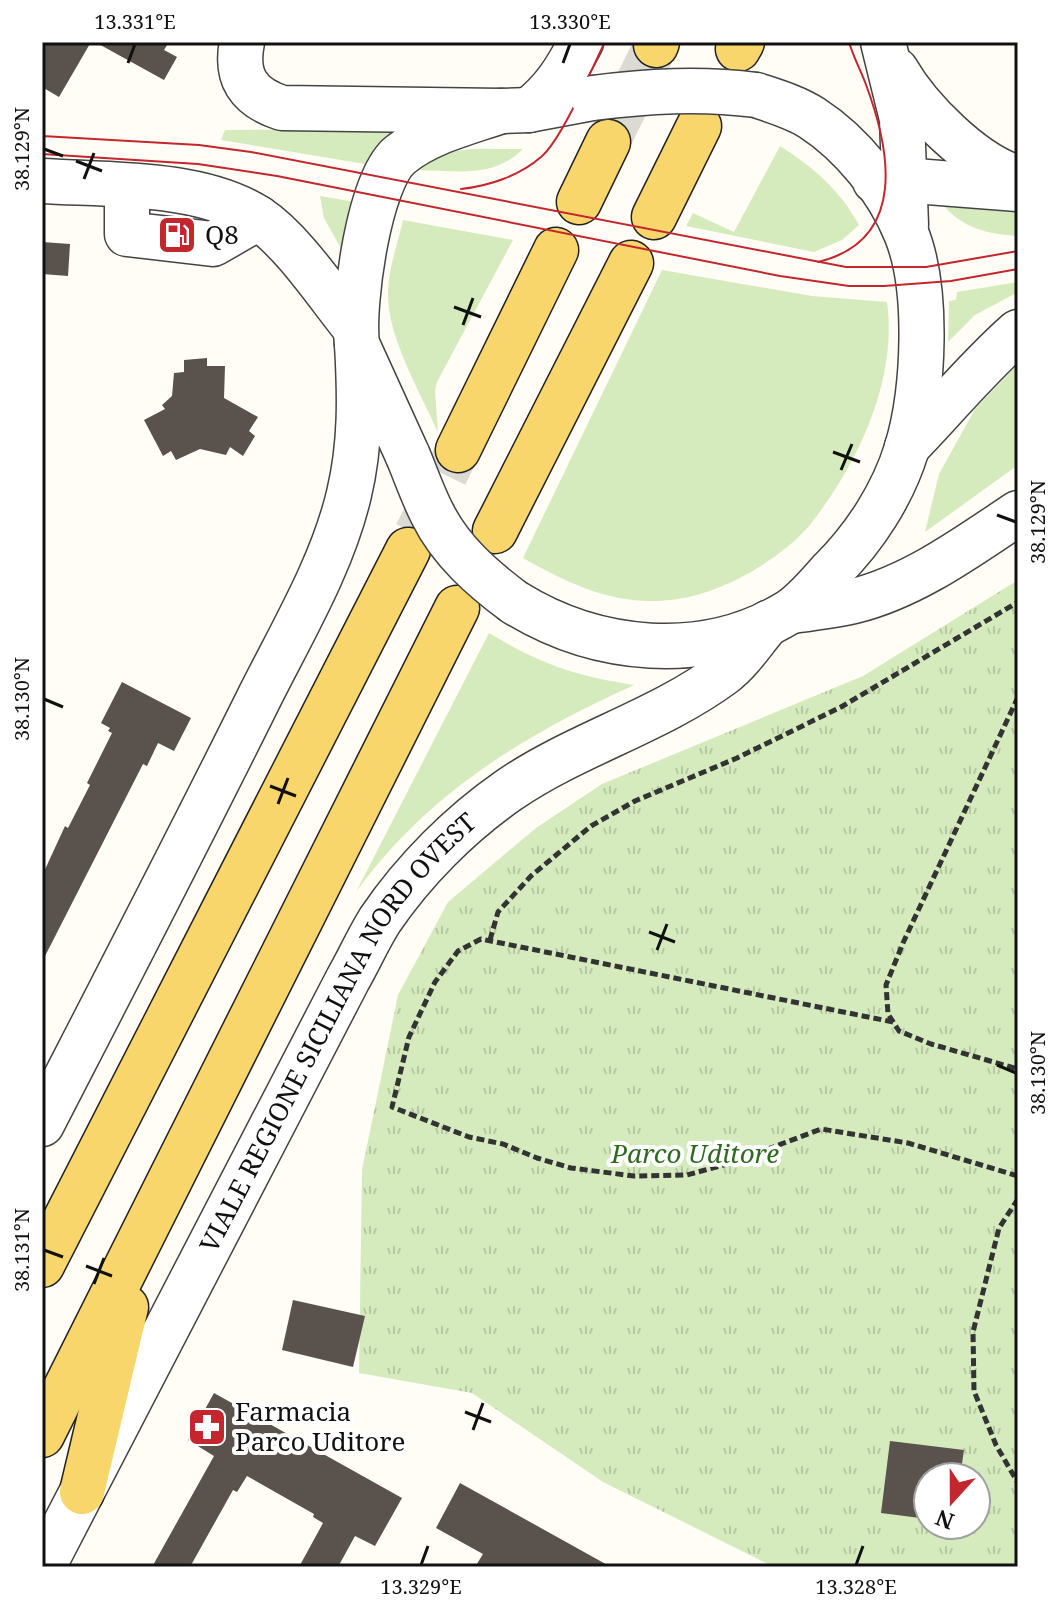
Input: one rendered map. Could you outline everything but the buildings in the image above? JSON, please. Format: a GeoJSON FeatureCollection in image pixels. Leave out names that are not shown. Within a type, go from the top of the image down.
{"type":"FeatureCollection","features":[{"type":"Feature","properties":{"kind":"main road"},"geometry":{"type":"LineString","coordinates":[[654,217],[699,126]]}},
{"type":"Feature","properties":{"kind":"main road"},"geometry":{"type":"LineString","coordinates":[[579,202],[608,142]]}},
{"type":"Feature","properties":{"kind":"main road"},"geometry":{"type":"LineString","coordinates":[[458,450],[556,250]]}},
{"type":"Feature","properties":{"kind":"main road"},"geometry":{"type":"LineString","coordinates":[[495,531],[631,263]]}},
{"type":"Feature","properties":{"kind":"main road"},"geometry":{"type":"LineString","coordinates":[[42,1265],[408,550]]}},
{"type":"Feature","properties":{"kind":"main road"},"geometry":{"type":"LineString","coordinates":[[42,1435],[457,608]]}},
{"type":"Feature","properties":{"kind":"main road"},"geometry":{"type":"LineString","coordinates":[[82,1492],[143,1234]]}},
{"type":"Feature","properties":{"kind":"street"},"geometry":{"type":"LineString","coordinates":[[241,50],[246,83],[255,95],[282,108],[515,110],[548,95],[581,42]]}},
{"type":"Feature","properties":{"kind":"street"},"geometry":{"type":"LineString","coordinates":[[884,47],[919,104],[972,152],[1018,178]]}},
{"type":"Feature","properties":{"kind":"street"},"geometry":{"type":"LineString","coordinates":[[884,47],[902,119],[889,181],[917,268],[921,305],[920,372],[907,447]]}},
{"type":"Feature","properties":{"kind":"street"},"geometry":{"type":"LineString","coordinates":[[42,1124],[222,771],[335,537],[349,495],[358,443],[361,406],[356,336],[364,252],[378,196],[391,165],[398,157],[441,132],[515,110],[660,90],[716,90],[756,95],[810,117],[889,181],[1018,189]]}},
{"type":"Feature","properties":{"kind":"street"},"geometry":{"type":"LineString","coordinates":[[42,181],[177,190],[227,203],[258,218],[285,241],[356,336],[433,516],[452,543],[477,572],[514,602],[557,626],[589,637],[652,647],[725,639],[780,617],[854,601],[902,584],[954,555],[1018,513]]}},
{"type":"Feature","properties":{"kind":"street"},"geometry":{"type":"LineString","coordinates":[[907,447],[955,398],[989,357],[1018,332]]}},
{"type":"Feature","properties":{"kind":"street","name":"VIALE REGIONE SICILIANA NORD OVEST"},"geometry":{"type":"LineString","coordinates":[[43,1567],[348,979],[380,921],[416,873],[461,829],[508,791],[547,767],[695,692],[727,671],[846,556],[870,526],[907,447]]}},
{"type":"Feature","properties":{"kind":"path"},"geometry":{"type":"LineString","coordinates":[[490,940],[498,912],[531,876],[591,826],[635,801],[737,758],[841,707],[1018,602]]}},
{"type":"Feature","properties":{"kind":"path"},"geometry":{"type":"LineString","coordinates":[[1018,697],[886,985],[888,1014],[899,1031],[931,1044],[1018,1069]]}},
{"type":"Feature","properties":{"kind":"path"},"geometry":{"type":"LineString","coordinates":[[893,1022],[481,939],[458,951],[435,982],[409,1037],[392,1107],[469,1137],[503,1144],[571,1168],[634,1176],[687,1175],[731,1163],[821,1129],[908,1143],[1018,1176]]}},
{"type":"Feature","properties":{"kind":"path"},"geometry":{"type":"LineString","coordinates":[[1018,1199],[999,1228],[973,1332],[974,1391],[996,1445],[1018,1483]]}},
{"type":"Feature","properties":{"kind":"green space"},"geometry":{"type":"Polygon","coordinates":[[[393,129],[365,164],[221,140],[225,130],[393,129]]]}},
{"type":"Feature","properties":{"kind":"green space"},"geometry":{"type":"Polygon","coordinates":[[[780,146],[825,180],[852,212],[859,225],[842,240],[814,252],[686,226],[693,213],[734,232],[780,146]]]}},
{"type":"Feature","properties":{"kind":"green space"},"geometry":{"type":"Polygon","coordinates":[[[523,149],[500,165],[487,169],[418,170],[430,161],[455,151],[523,149]]]}},
{"type":"Feature","properties":{"kind":"green space"},"geometry":{"type":"Polygon","coordinates":[[[320,196],[355,202],[344,254],[324,218],[320,196]]]}},
{"type":"Feature","properties":{"kind":"green space"},"geometry":{"type":"Polygon","coordinates":[[[941,203],[1018,208],[1018,236],[975,228],[949,212],[941,203]]]}},
{"type":"Feature","properties":{"kind":"green space"},"geometry":{"type":"Polygon","coordinates":[[[403,220],[513,240],[437,382],[438,432],[406,364],[389,310],[390,275],[403,220]]]}},
{"type":"Feature","properties":{"kind":"green space"},"geometry":{"type":"Polygon","coordinates":[[[662,270],[812,296],[887,302],[889,332],[880,391],[870,421],[843,477],[809,526],[783,550],[750,573],[713,590],[656,601],[616,597],[578,586],[523,558],[662,270]]]}},
{"type":"Feature","properties":{"kind":"green space"},"geometry":{"type":"Polygon","coordinates":[[[1018,282],[1018,292],[975,315],[948,342],[949,301],[956,300],[957,292],[1018,282]]]}},
{"type":"Feature","properties":{"kind":"green space"},"geometry":{"type":"Polygon","coordinates":[[[1018,364],[1018,465],[925,532],[939,474],[975,409],[1018,364]]]}},
{"type":"Feature","properties":{"kind":"green space","name":"Parco Uditore"},"geometry":{"type":"Polygon","coordinates":[[[1018,580],[1018,1567],[774,1567],[603,1482],[472,1393],[359,1373],[362,1170],[398,995],[448,902],[536,828],[602,784],[863,676],[1018,580]]]}},
{"type":"Feature","properties":{"kind":"green space"},"geometry":{"type":"Polygon","coordinates":[[[489,633],[558,667],[634,685],[554,725],[481,770],[414,825],[356,892],[489,633]]]}},
{"type":"Feature","properties":{"kind":"tunnel"},"geometry":{"type":"LineString","coordinates":[[608,142],[656,45]]}},
{"type":"Feature","properties":{"kind":"tunnel"},"geometry":{"type":"LineString","coordinates":[[416,534],[458,450]]}},
{"type":"Feature","properties":{"kind":"tram line"},"geometry":{"type":"LineString","coordinates":[[461,189],[503,179],[541,157],[567,120],[605,42]]}},
{"type":"Feature","properties":{"kind":"tram line"},"geometry":{"type":"LineString","coordinates":[[818,262],[847,251],[867,234],[879,213],[885,188],[881,135],[849,42]]}},
{"type":"Feature","properties":{"kind":"tram line"},"geometry":{"type":"LineString","coordinates":[[42,136],[199,145],[251,152],[846,267],[926,267],[1018,251]]}},
{"type":"Feature","properties":{"kind":"tram line"},"geometry":{"type":"LineString","coordinates":[[42,154],[198,164],[277,176],[780,276],[849,286],[951,281],[1018,269]]}},
{"type":"Feature","properties":{"kind":"place","name":"Q8"},"geometry":{"type":"Point","coordinates":[177,235]}},
{"type":"Feature","properties":{"kind":"place","name":"Farmacia Parco Uditore"},"geometry":{"type":"Point","coordinates":[207,1427]}}]}
